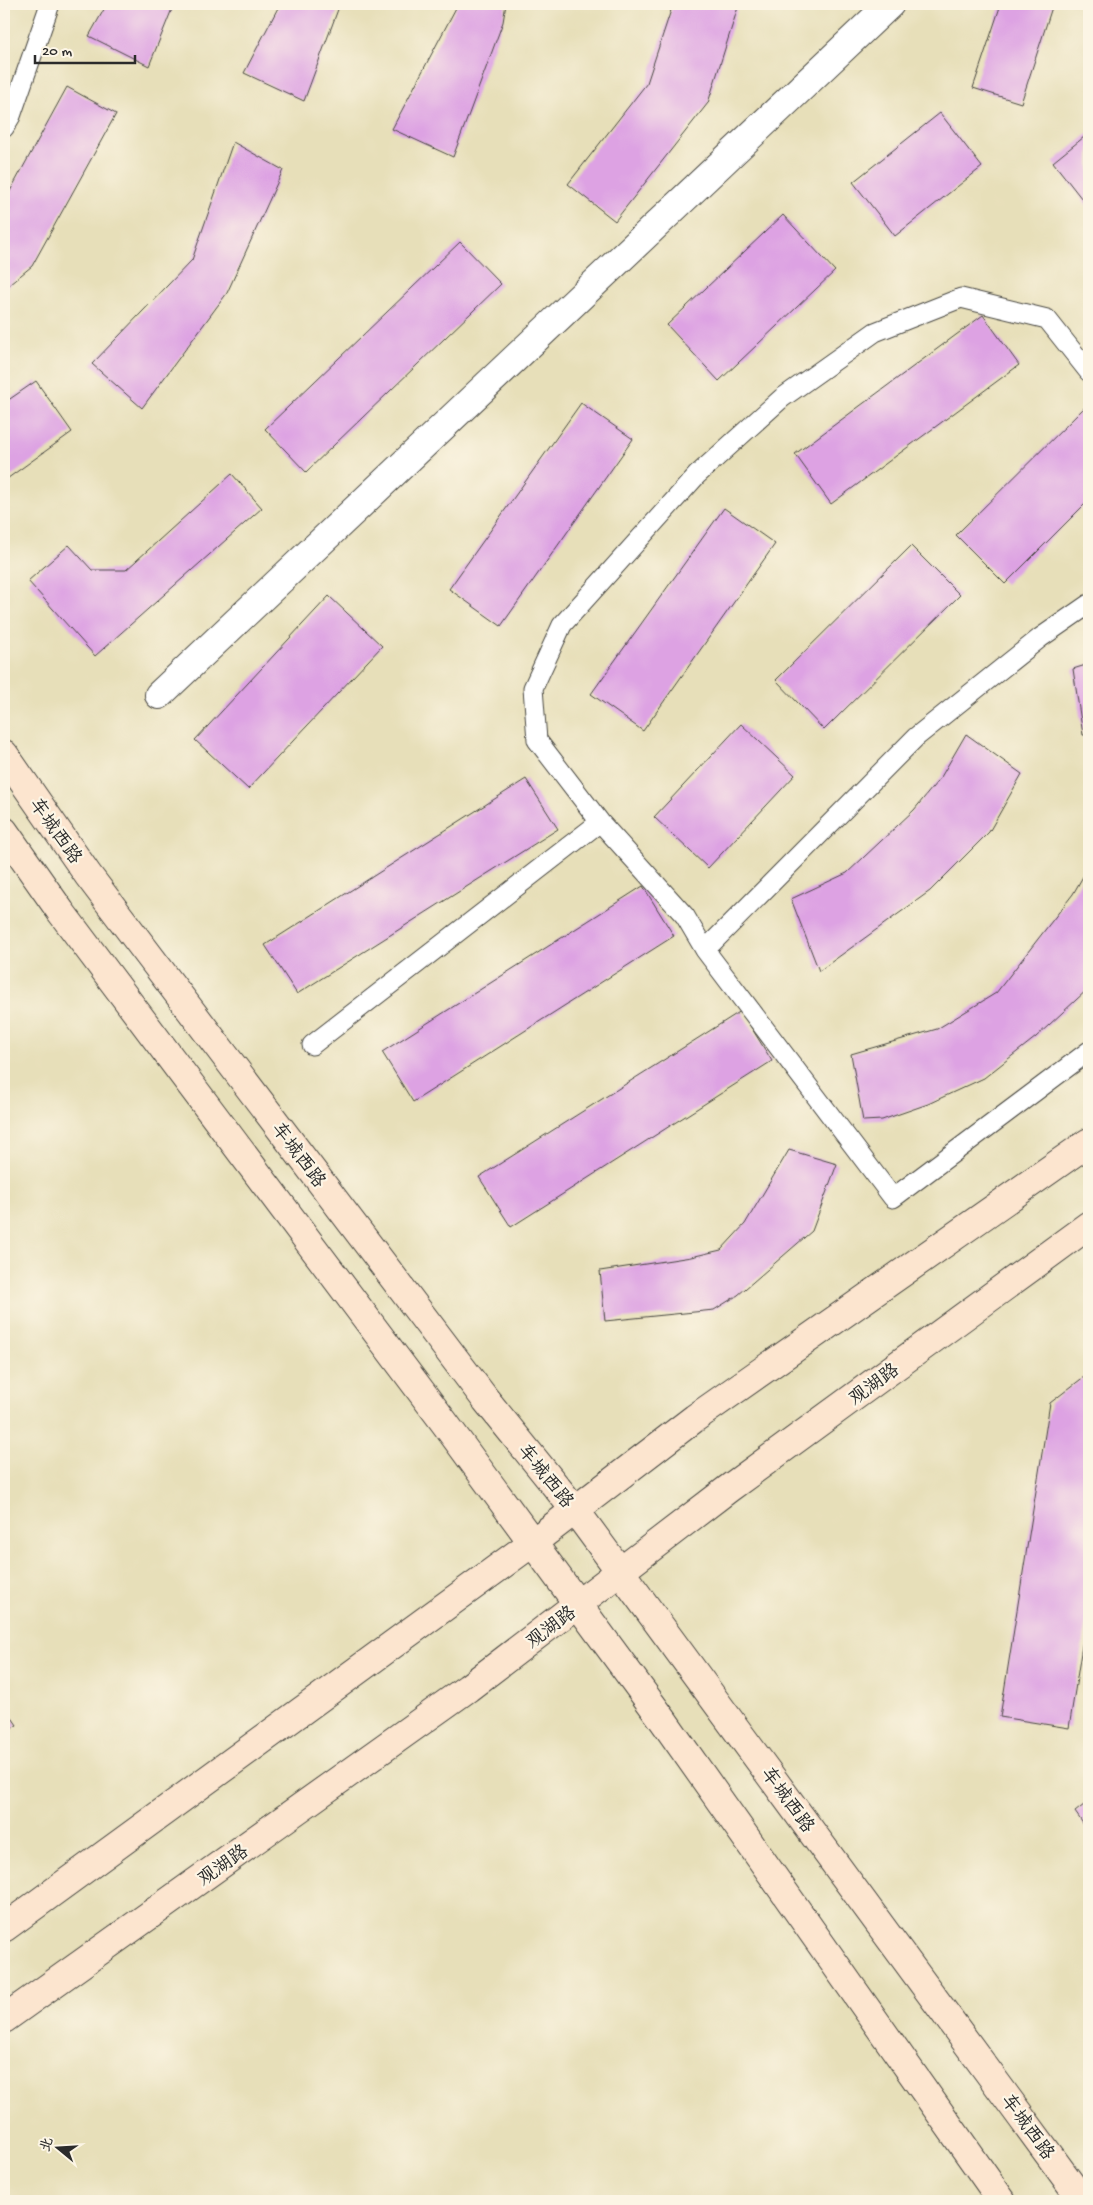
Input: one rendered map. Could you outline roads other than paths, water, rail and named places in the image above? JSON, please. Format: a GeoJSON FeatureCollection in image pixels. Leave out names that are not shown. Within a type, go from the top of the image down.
{"type":"FeatureCollection","features":[{"type":"Feature","properties":{"kind":"main road","name":"车城西路"},"geometry":{"type":"LineString","coordinates":[[4,754],[88,875],[486,1400],[575,1510],[1083,2201]]}},
{"type":"Feature","properties":{"kind":"main road"},"geometry":{"type":"LineString","coordinates":[[4,831],[60,912],[663,1720],[1002,2201]]}},
{"type":"Feature","properties":{"kind":"main road"},"geometry":{"type":"LineString","coordinates":[[4,1928],[532,1543],[695,1418],[1089,1142]]}},
{"type":"Feature","properties":{"kind":"main road","name":"观湖路"},"geometry":{"type":"LineString","coordinates":[[4,2019],[468,1688],[728,1489],[1089,1225]]}},
{"type":"Feature","properties":{"kind":"street"},"geometry":{"type":"LineString","coordinates":[[159,695],[890,4]]}},
{"type":"Feature","properties":{"kind":"lane"},"geometry":{"type":"LineString","coordinates":[[4,128],[24,80],[50,4]]}},
{"type":"Feature","properties":{"kind":"lane"},"geometry":{"type":"LineString","coordinates":[[1086,361],[1046,319],[962,298],[875,332],[782,398],[696,475],[562,625],[533,688],[537,740],[600,822],[685,916],[705,950],[893,1198],[1089,1051]]}},
{"type":"Feature","properties":{"kind":"lane"},"geometry":{"type":"LineString","coordinates":[[705,950],[916,737],[1040,638],[1089,604]]}},
{"type":"Feature","properties":{"kind":"lane"},"geometry":{"type":"LineString","coordinates":[[312,1045],[600,822]]}}]}
